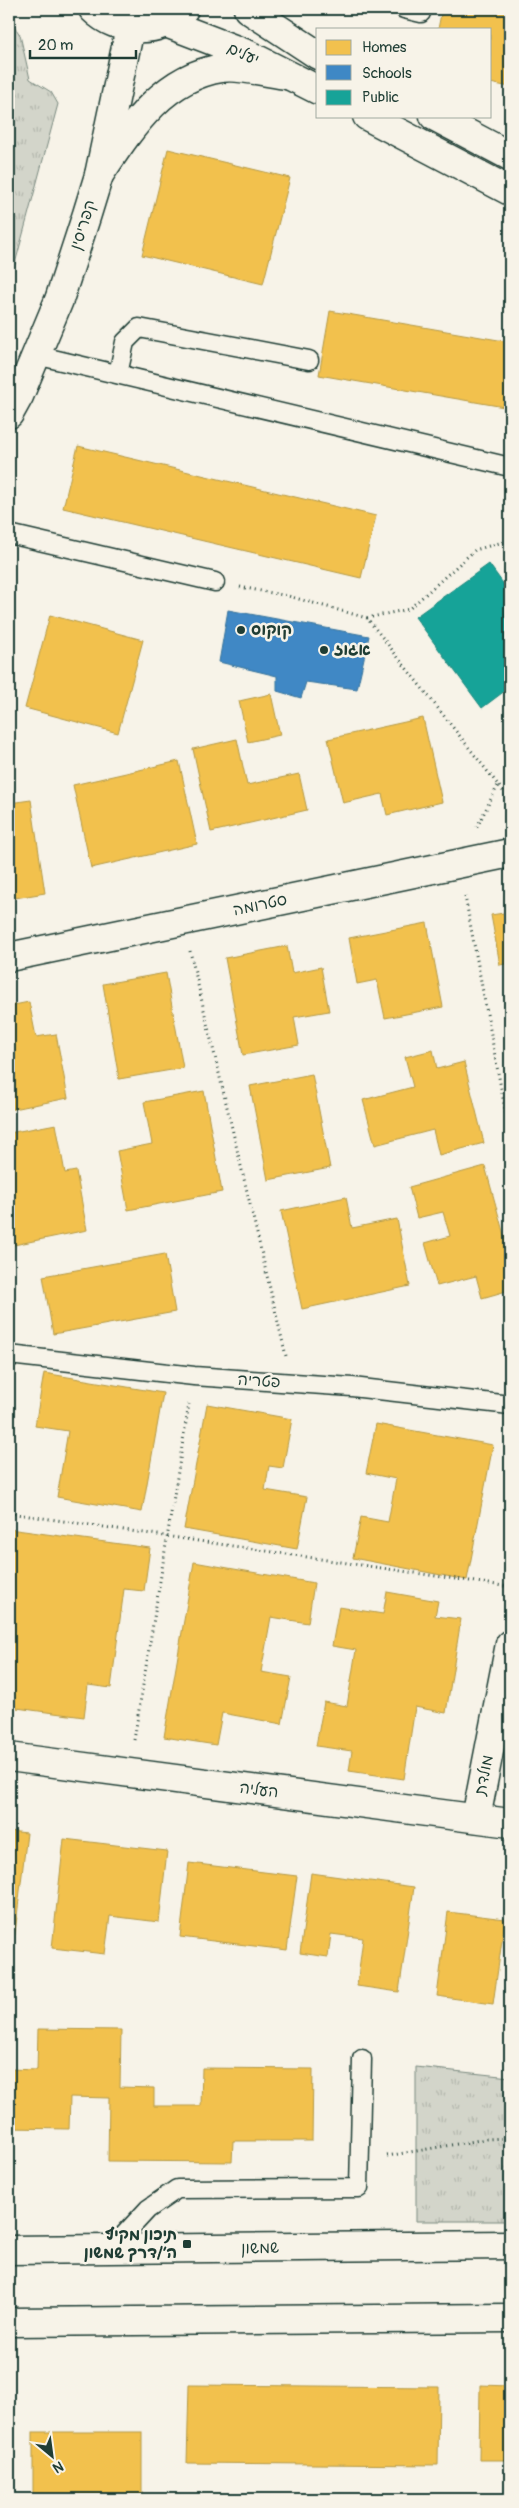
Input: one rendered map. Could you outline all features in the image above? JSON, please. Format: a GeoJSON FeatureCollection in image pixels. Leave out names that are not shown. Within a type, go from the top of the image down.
{"type":"FeatureCollection","features":[{"type":"Feature","properties":{"kind":"street"},"geometry":{"type":"LineString","coordinates":[[93,9],[113,23],[130,28],[148,28],[175,16]]}},
{"type":"Feature","properties":{"kind":"street"},"geometry":{"type":"LineString","coordinates":[[248,9],[316,54]]}},
{"type":"Feature","properties":{"kind":"street","name":"יעלים"},"geometry":{"type":"LineString","coordinates":[[175,16],[316,89]]}},
{"type":"Feature","properties":{"kind":"street","name":"קפריסין"},"geometry":{"type":"LineString","coordinates":[[9,414],[59,300],[99,175],[130,28]]}},
{"type":"Feature","properties":{"kind":"street"},"geometry":{"type":"LineString","coordinates":[[99,175],[134,124],[159,97],[186,78],[223,67],[287,75]]}},
{"type":"Feature","properties":{"kind":"street"},"geometry":{"type":"LineString","coordinates":[[371,118],[510,191]]}},
{"type":"Feature","properties":{"kind":"street"},"geometry":{"type":"LineString","coordinates":[[438,118],[510,156]]}},
{"type":"Feature","properties":{"kind":"street","name":"סטרומה"},"geometry":{"type":"LineString","coordinates":[[9,957],[510,853]]}},
{"type":"Feature","properties":{"kind":"street","name":"מולדת"},"geometry":{"type":"LineString","coordinates":[[476,1818],[510,1644]]}},
{"type":"Feature","properties":{"kind":"street","name":"העליה"},"geometry":{"type":"LineString","coordinates":[[9,1757],[510,1823]]}},
{"type":"Feature","properties":{"kind":"street","name":"שמשון"},"geometry":{"type":"LineString","coordinates":[[9,2250],[510,2245]]}},
{"type":"Feature","properties":{"kind":"street"},"geometry":{"type":"LineString","coordinates":[[9,2322],[510,2318]]}},
{"type":"Feature","properties":{"kind":"lane"},"geometry":{"type":"LineString","coordinates":[[118,374],[126,342],[139,328],[309,360]]}},
{"type":"Feature","properties":{"kind":"lane"},"geometry":{"type":"LineString","coordinates":[[36,355],[510,467]]}},
{"type":"Feature","properties":{"kind":"lane"},"geometry":{"type":"LineString","coordinates":[[9,534],[215,582]]}},
{"type":"Feature","properties":{"kind":"lane","name":"פטריה"},"geometry":{"type":"LineString","coordinates":[[9,1355],[194,1376],[352,1387],[510,1404]]}},
{"type":"Feature","properties":{"kind":"lane"},"geometry":{"type":"LineString","coordinates":[[111,2249],[148,2209],[177,2190],[359,2188],[362,2060]]}},
{"type":"Feature","properties":{"kind":"path"},"geometry":{"type":"LineString","coordinates":[[215,582],[288,596],[367,618],[409,609],[475,550],[510,540]]}},
{"type":"Feature","properties":{"kind":"path"},"geometry":{"type":"LineString","coordinates":[[367,618],[510,800]]}},
{"type":"Feature","properties":{"kind":"path"},"geometry":{"type":"LineString","coordinates":[[458,864],[510,1136]]}},
{"type":"Feature","properties":{"kind":"path"},"geometry":{"type":"LineString","coordinates":[[183,921],[293,1383]]}},
{"type":"Feature","properties":{"kind":"path"},"geometry":{"type":"LineString","coordinates":[[129,1773],[194,1376]]}},
{"type":"Feature","properties":{"kind":"path"},"geometry":{"type":"LineString","coordinates":[[9,1513],[510,1587]]}},
{"type":"Feature","properties":{"kind":"path"},"geometry":{"type":"LineString","coordinates":[[360,2161],[486,2138],[510,2138]]}},
{"type":"Feature","properties":{"kind":"green space"},"geometry":{"type":"Polygon","coordinates":[[[9,18],[20,35],[30,79],[51,92],[58,104],[9,286],[9,18]]]}},
{"type":"Feature","properties":{"kind":"green space"},"geometry":{"type":"Polygon","coordinates":[[[416,2067],[510,2077],[510,2221],[416,2221],[416,2067]]]}},
{"type":"Feature","properties":{"kind":"building: Homes"},"geometry":{"type":"Polygon","coordinates":[[[442,9],[510,9],[510,87],[492,83],[492,28],[438,28],[442,9]]]}},
{"type":"Feature","properties":{"kind":"building: Homes"},"geometry":{"type":"Polygon","coordinates":[[[168,149],[290,178],[263,284],[142,255],[168,149]]]}},
{"type":"Feature","properties":{"kind":"building: Homes"},"geometry":{"type":"Polygon","coordinates":[[[330,311],[510,342],[510,408],[319,375],[330,311]]]}},
{"type":"Feature","properties":{"kind":"building: Homes"},"geometry":{"type":"Polygon","coordinates":[[[78,446],[376,516],[361,578],[63,508],[78,446]]]}},
{"type":"Feature","properties":{"kind":"building: Homes"},"geometry":{"type":"Polygon","coordinates":[[[50,615],[143,640],[118,733],[25,708],[50,615]]]}},
{"type":"Feature","properties":{"kind":"building: Homes"},"geometry":{"type":"Polygon","coordinates":[[[271,694],[280,735],[248,742],[239,701],[271,694]]]}},
{"type":"Feature","properties":{"kind":"building: Homes"},"geometry":{"type":"Polygon","coordinates":[[[423,718],[442,802],[387,815],[382,794],[343,803],[328,739],[423,718]]]}},
{"type":"Feature","properties":{"kind":"building: Homes"},"geometry":{"type":"Polygon","coordinates":[[[237,739],[247,785],[299,774],[307,810],[211,832],[193,749],[237,739]]]}},
{"type":"Feature","properties":{"kind":"building: Homes"},"geometry":{"type":"Polygon","coordinates":[[[179,761],[197,844],[91,868],[73,785],[179,761]]]}},
{"type":"Feature","properties":{"kind":"building: Homes"},"geometry":{"type":"Polygon","coordinates":[[[31,800],[45,893],[9,899],[9,803],[31,800]]]}},
{"type":"Feature","properties":{"kind":"building: Homes"},"geometry":{"type":"Polygon","coordinates":[[[510,912],[510,963],[500,965],[491,915],[510,912]]]}},
{"type":"Feature","properties":{"kind":"building: Homes"},"geometry":{"type":"Polygon","coordinates":[[[427,923],[443,1007],[385,1018],[377,980],[357,984],[349,938],[427,923]]]}},
{"type":"Feature","properties":{"kind":"building: Homes"},"geometry":{"type":"Polygon","coordinates":[[[287,946],[292,973],[321,967],[329,1011],[294,1017],[299,1045],[243,1055],[225,958],[287,946]]]}},
{"type":"Feature","properties":{"kind":"building: Homes"},"geometry":{"type":"Polygon","coordinates":[[[166,973],[183,1068],[119,1079],[103,984],[166,973]]]}},
{"type":"Feature","properties":{"kind":"building: Homes"},"geometry":{"type":"Polygon","coordinates":[[[29,1002],[36,1037],[56,1034],[68,1098],[9,1110],[9,1006],[29,1002]]]}},
{"type":"Feature","properties":{"kind":"building: Homes"},"geometry":{"type":"Polygon","coordinates":[[[433,1050],[437,1069],[464,1062],[484,1143],[439,1155],[433,1130],[375,1145],[363,1100],[413,1087],[405,1057],[433,1050]]]}},
{"type":"Feature","properties":{"kind":"building: Homes"},"geometry":{"type":"Polygon","coordinates":[[[312,1074],[330,1168],[268,1180],[250,1086],[312,1074]]]}},
{"type":"Feature","properties":{"kind":"building: Homes"},"geometry":{"type":"Polygon","coordinates":[[[204,1091],[222,1192],[128,1210],[117,1151],[152,1144],[144,1102],[204,1091]]]}},
{"type":"Feature","properties":{"kind":"building: Homes"},"geometry":{"type":"Polygon","coordinates":[[[56,1124],[65,1173],[76,1171],[87,1230],[9,1246],[9,1133],[56,1124]]]}},
{"type":"Feature","properties":{"kind":"building: Homes"},"geometry":{"type":"Polygon","coordinates":[[[485,1166],[510,1257],[510,1290],[482,1298],[476,1276],[437,1286],[425,1243],[450,1236],[443,1212],[417,1218],[409,1187],[485,1166]]]}},
{"type":"Feature","properties":{"kind":"building: Homes"},"geometry":{"type":"Polygon","coordinates":[[[346,1197],[352,1228],[397,1219],[410,1286],[302,1309],[281,1211],[346,1197]]]}},
{"type":"Feature","properties":{"kind":"building: Homes"},"geometry":{"type":"Polygon","coordinates":[[[165,1254],[175,1312],[53,1334],[43,1276],[165,1254]]]}},
{"type":"Feature","properties":{"kind":"building: Homes"},"geometry":{"type":"Polygon","coordinates":[[[44,1373],[163,1393],[142,1512],[57,1497],[68,1431],[35,1426],[44,1373]]]}},
{"type":"Feature","properties":{"kind":"building: Homes"},"geometry":{"type":"Polygon","coordinates":[[[207,1404],[292,1419],[283,1468],[269,1466],[265,1490],[307,1497],[297,1549],[184,1529],[207,1404]]]}},
{"type":"Feature","properties":{"kind":"building: Homes"},"geometry":{"type":"Polygon","coordinates":[[[376,1424],[493,1445],[467,1580],[353,1558],[361,1517],[388,1522],[396,1479],[366,1473],[376,1424]]]}},
{"type":"Feature","properties":{"kind":"building: Homes"},"geometry":{"type":"Polygon","coordinates":[[[9,1529],[150,1548],[144,1591],[124,1589],[111,1688],[88,1685],[84,1717],[9,1707],[9,1529]]]}},
{"type":"Feature","properties":{"kind":"building: Homes"},"geometry":{"type":"Polygon","coordinates":[[[194,1562],[314,1583],[308,1623],[271,1617],[261,1672],[291,1677],[282,1724],[222,1713],[216,1745],[164,1737],[194,1562]]]}},
{"type":"Feature","properties":{"kind":"building: Homes"},"geometry":{"type":"Polygon","coordinates":[[[387,1592],[438,1601],[435,1616],[461,1619],[446,1713],[415,1707],[404,1779],[349,1771],[352,1751],[316,1746],[324,1702],[347,1706],[356,1650],[332,1646],[339,1607],[383,1614],[387,1592]]]}},
{"type":"Feature","properties":{"kind":"building: Homes"},"geometry":{"type":"Polygon","coordinates":[[[9,1831],[27,1833],[11,1966],[9,1965],[9,1831]]]}},
{"type":"Feature","properties":{"kind":"building: Homes"},"geometry":{"type":"Polygon","coordinates":[[[64,1839],[167,1851],[159,1922],[110,1916],[105,1954],[52,1948],[64,1839]]]}},
{"type":"Feature","properties":{"kind":"building: Homes"},"geometry":{"type":"Polygon","coordinates":[[[189,1863],[297,1876],[287,1950],[180,1937],[189,1863]]]}},
{"type":"Feature","properties":{"kind":"building: Homes"},"geometry":{"type":"Polygon","coordinates":[[[311,1873],[414,1887],[399,1992],[357,1986],[363,1938],[331,1934],[328,1957],[300,1953],[311,1873]]]}},
{"type":"Feature","properties":{"kind":"building: Homes"},"geometry":{"type":"Polygon","coordinates":[[[448,1912],[505,1919],[493,2004],[437,1996],[448,1912]]]}},
{"type":"Feature","properties":{"kind":"building: Homes"},"geometry":{"type":"Polygon","coordinates":[[[38,2029],[121,2030],[120,2087],[154,2088],[154,2106],[201,2106],[202,2068],[313,2069],[312,2141],[233,2141],[232,2162],[108,2161],[109,2098],[70,2097],[69,2129],[9,2128],[9,2069],[37,2070],[38,2029]]]}},
{"type":"Feature","properties":{"kind":"building: Homes"},"geometry":{"type":"Polygon","coordinates":[[[189,2385],[439,2387],[438,2465],[187,2463],[189,2385]]]}},
{"type":"Feature","properties":{"kind":"building: Homes"},"geometry":{"type":"Polygon","coordinates":[[[480,2385],[510,2386],[510,2460],[479,2460],[480,2385]]]}},
{"type":"Feature","properties":{"kind":"building: Homes"},"geometry":{"type":"Polygon","coordinates":[[[33,2432],[142,2432],[142,2499],[33,2499],[33,2432]]]}},
{"type":"Feature","properties":{"kind":"building: Schools"},"geometry":{"type":"Polygon","coordinates":[[[228,610],[369,636],[357,689],[306,682],[301,698],[277,691],[277,676],[219,662],[228,610]]]}},
{"type":"Feature","properties":{"kind":"building: Public"},"geometry":{"type":"Polygon","coordinates":[[[489,564],[510,593],[510,687],[482,708],[415,617],[489,564]]]}},
{"type":"Feature","properties":{"kind":"place","name":"קוקוס"},"geometry":{"type":"Point","coordinates":[241,630]}},
{"type":"Feature","properties":{"kind":"place","name":"אגוז"},"geometry":{"type":"Point","coordinates":[324,650]}},
{"type":"Feature","properties":{"kind":"place","name":"תיכון מקיף ה׳/דרך שמשון"},"geometry":{"type":"Point","coordinates":[187,2244]}}]}
